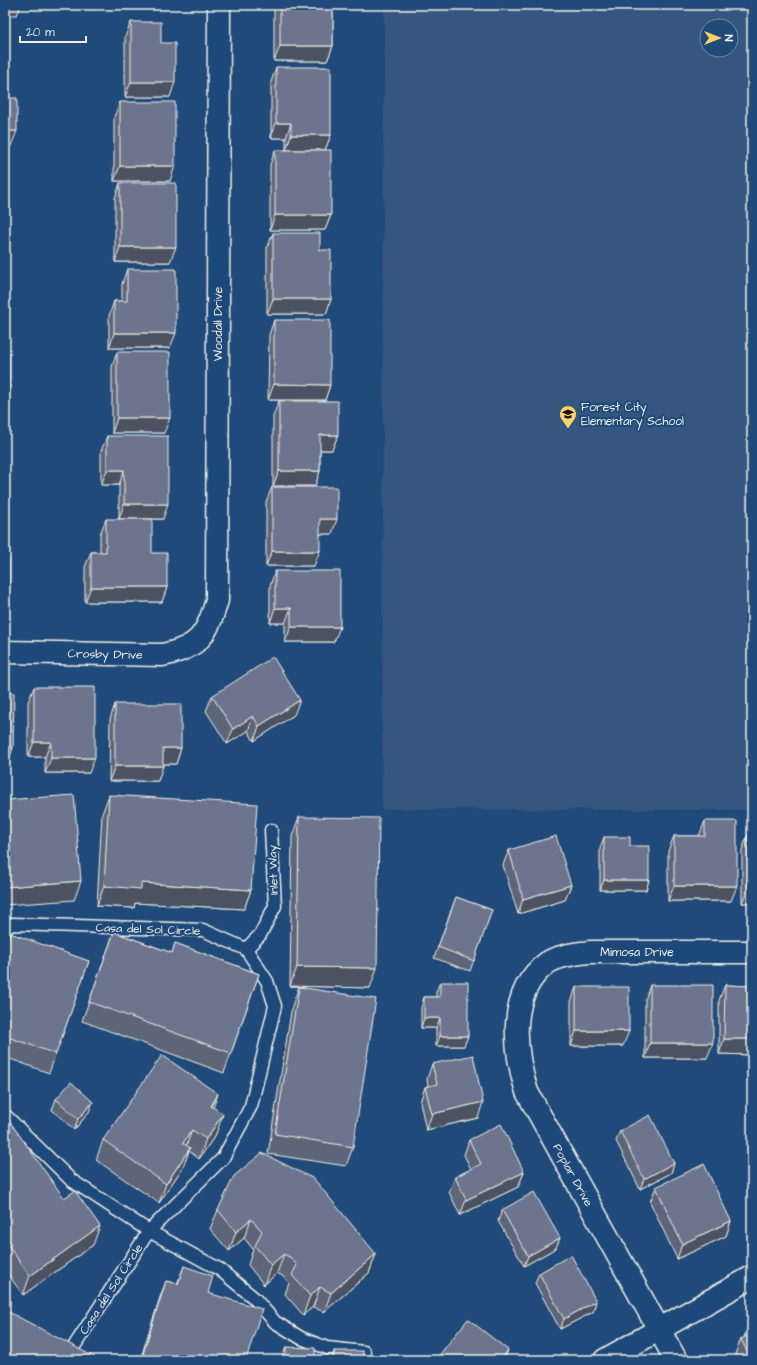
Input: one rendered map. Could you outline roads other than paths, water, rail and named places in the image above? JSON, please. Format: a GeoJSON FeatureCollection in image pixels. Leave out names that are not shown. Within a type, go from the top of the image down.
{"type":"FeatureCollection","features":[{"type":"Feature","properties":{"kind":"street","name":"Woodall Drive"},"geometry":{"type":"LineString","coordinates":[[201,639],[211,621],[217,600],[219,5]]}},
{"type":"Feature","properties":{"kind":"street","name":"Crosby Drive"},"geometry":{"type":"LineString","coordinates":[[5,652],[162,655],[181,652],[201,639]]}},
{"type":"Feature","properties":{"kind":"street","name":"Mimosa Drive"},"geometry":{"type":"LineString","coordinates":[[531,979],[548,962],[566,956],[589,952],[752,952]]}},
{"type":"Feature","properties":{"kind":"street","name":"Poplar Drive"},"geometry":{"type":"LineString","coordinates":[[531,979],[520,1004],[517,1035],[519,1065],[527,1092],[676,1360]]}},
{"type":"Feature","properties":{"kind":"street"},"geometry":{"type":"LineString","coordinates":[[605,1360],[752,1277]]}},
{"type":"Feature","properties":{"kind":"street"},"geometry":{"type":"LineString","coordinates":[[52,1337],[81,1352]]}},
{"type":"Feature","properties":{"kind":"lane","name":"Inlet Way"},"geometry":{"type":"LineString","coordinates":[[246,949],[260,934],[274,906],[271,830]]}},
{"type":"Feature","properties":{"kind":"lane","name":"Casa del Sol Circle"},"geometry":{"type":"LineString","coordinates":[[5,928],[13,924],[203,930],[246,949],[267,981],[275,1006],[251,1106],[223,1158],[149,1231],[81,1352]]}},
{"type":"Feature","properties":{"kind":"lane","name":"Casa del Sol Circle"},"geometry":{"type":"LineString","coordinates":[[5,1115],[71,1180],[149,1231],[219,1269],[254,1298],[275,1322],[301,1338],[328,1348],[364,1352]]}},
{"type":"Feature","properties":{"kind":"place","name":"Forest City Elementary School"},"geometry":{"type":"Point","coordinates":[568,429]}}]}
